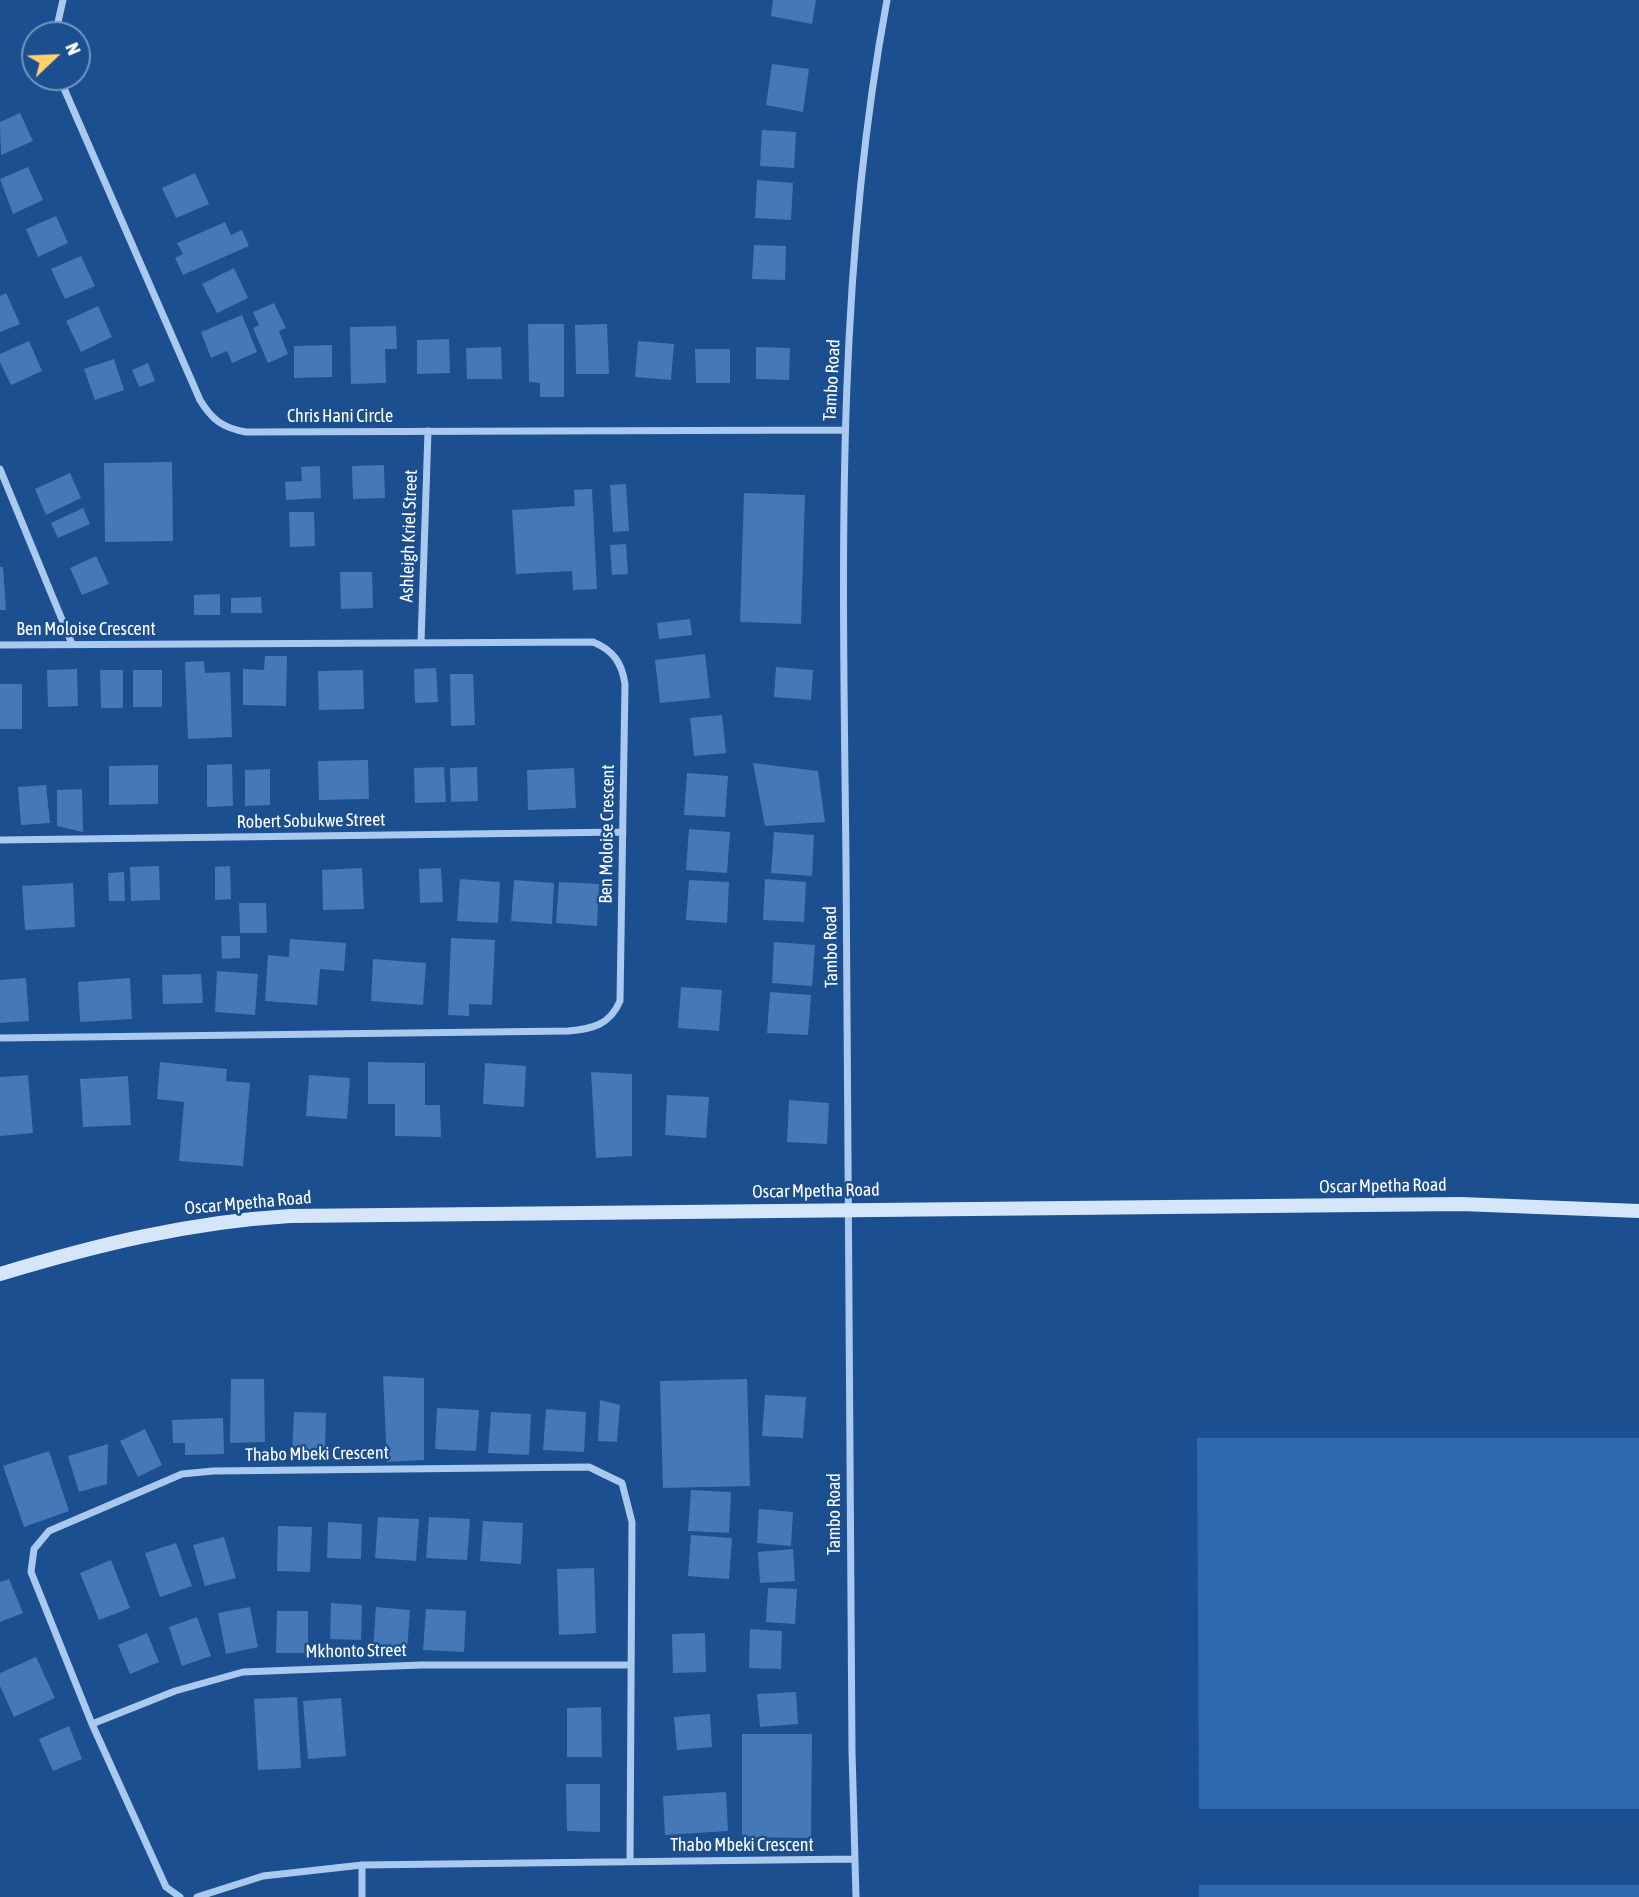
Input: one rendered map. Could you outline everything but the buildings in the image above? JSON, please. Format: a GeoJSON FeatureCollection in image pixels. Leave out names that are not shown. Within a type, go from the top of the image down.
{"type":"FeatureCollection","features":[{"type":"Feature","properties":{"kind":"street"},"geometry":{"type":"LineString","coordinates":[[58,21],[63,0]]}},
{"type":"Feature","properties":{"kind":"street","name":"Tambo Road"},"geometry":{"type":"LineString","coordinates":[[856,1897],[848,1311],[850,1210],[843,505],[852,307],[867,132],[887,0]]}},
{"type":"Feature","properties":{"kind":"street","name":"Chris Hani Circle"},"geometry":{"type":"LineString","coordinates":[[65,91],[200,400],[217,422],[229,429],[246,432],[845,430]]}},
{"type":"Feature","properties":{"kind":"street","name":"Ashleigh Kriel Street"},"geometry":{"type":"LineString","coordinates":[[421,642],[428,431]]}},
{"type":"Feature","properties":{"kind":"street"},"geometry":{"type":"LineString","coordinates":[[0,469],[72,644]]}},
{"type":"Feature","properties":{"kind":"street","name":"Ben Moloise Crescent"},"geometry":{"type":"LineString","coordinates":[[0,645],[577,641],[593,642],[606,647],[623,670],[625,684],[620,1001],[615,1012],[599,1026],[568,1031],[0,1038]]}},
{"type":"Feature","properties":{"kind":"street","name":"Robert Sobukwe Street"},"geometry":{"type":"LineString","coordinates":[[0,841],[622,832]]}},
{"type":"Feature","properties":{"kind":"street","name":"Oscar Mpetha Road"},"geometry":{"type":"LineString","coordinates":[[0,1274],[87,1248],[151,1233],[258,1218],[1461,1204],[1639,1211]]}},
{"type":"Feature","properties":{"kind":"street","name":"Thabo Mbeki Crescent"},"geometry":{"type":"LineString","coordinates":[[180,1897],[166,1887],[92,1724],[31,1572],[34,1549],[49,1531],[181,1474],[203,1472],[589,1468],[622,1483],[632,1522],[630,1861]]}},
{"type":"Feature","properties":{"kind":"street","name":"Mkhonto Street"},"geometry":{"type":"LineString","coordinates":[[92,1724],[217,1678],[270,1669],[630,1665]]}},
{"type":"Feature","properties":{"kind":"street","name":"Thabo Mbeki Crescent"},"geometry":{"type":"LineString","coordinates":[[197,1897],[273,1874],[362,1865],[854,1859]]}},
{"type":"Feature","properties":{"kind":"street"},"geometry":{"type":"LineString","coordinates":[[362,1865],[362,1897]]}},
{"type":"Feature","properties":{"kind":"shaded area"},"geometry":{"type":"Polygon","coordinates":[[[1197,1438],[1639,1438],[1639,1809],[1199,1809],[1197,1438]]]}},
{"type":"Feature","properties":{"kind":"shaded area"},"geometry":{"type":"Polygon","coordinates":[[[1199,1885],[1639,1885],[1639,1897],[1199,1897],[1199,1885]]]}}]}
